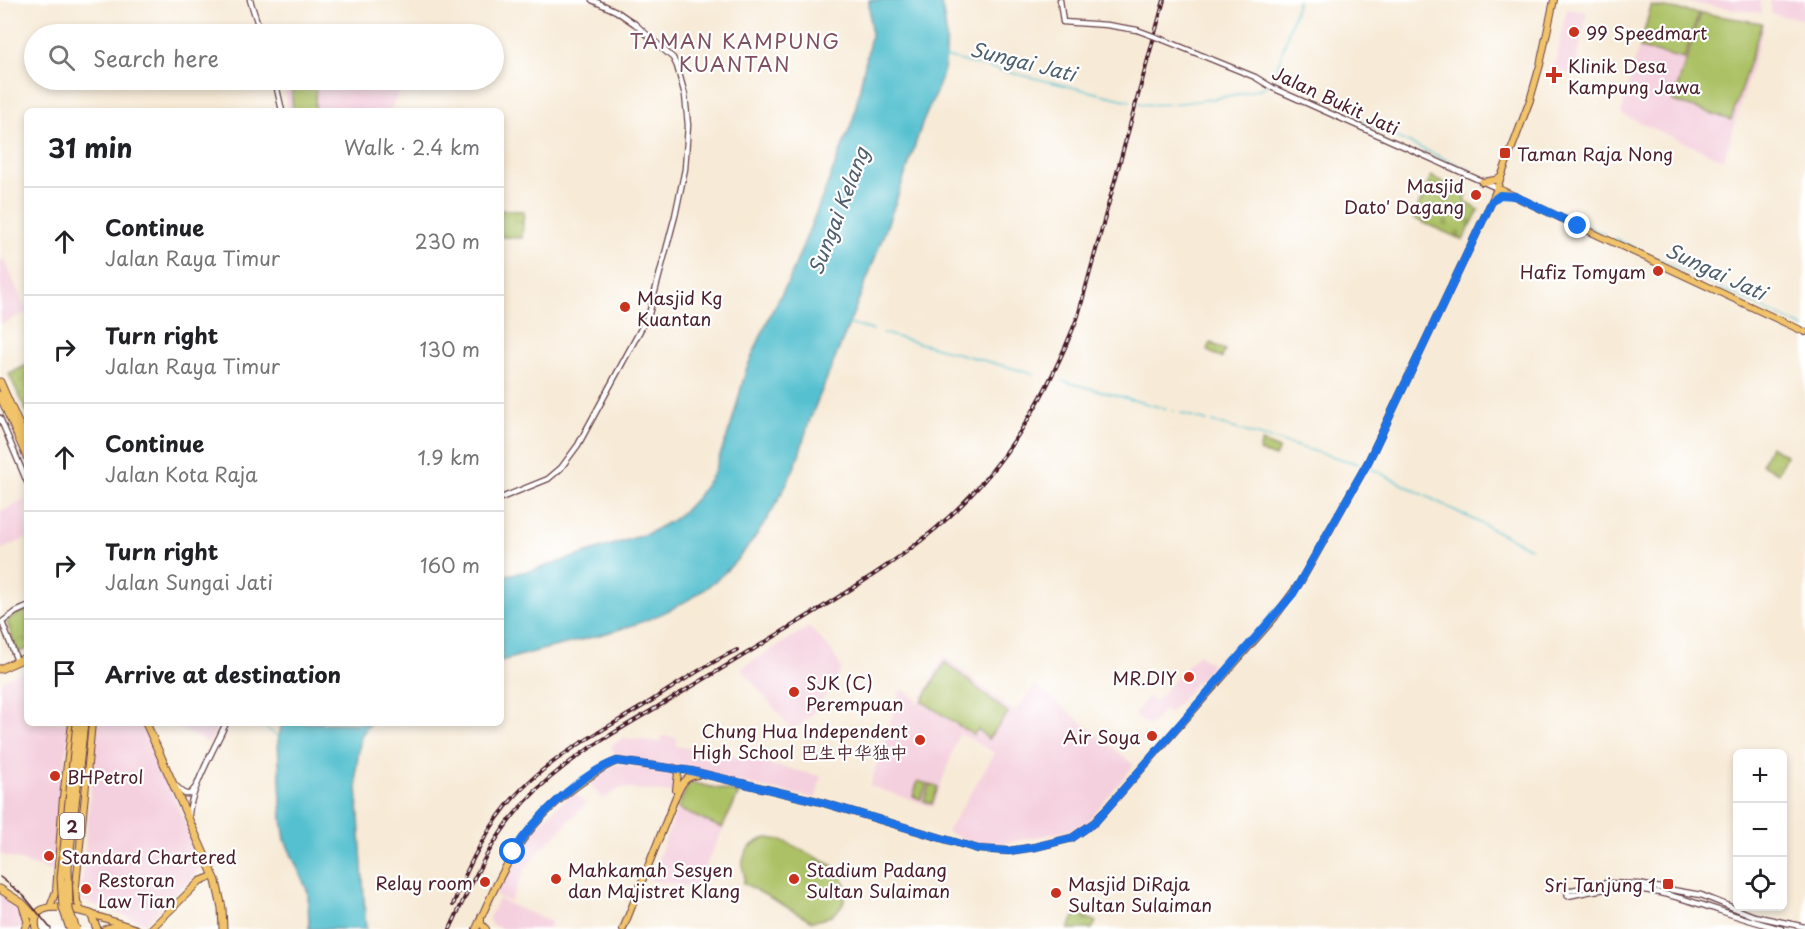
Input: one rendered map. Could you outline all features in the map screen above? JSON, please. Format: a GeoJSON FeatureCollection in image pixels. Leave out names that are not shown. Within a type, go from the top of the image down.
{"type":"FeatureCollection","features":[{"type":"Feature","properties":{"kind":"highway"},"geometry":{"type":"LineString","coordinates":[[0,382],[24,436]]}},
{"type":"Feature","properties":{"kind":"highway"},"geometry":{"type":"LineString","coordinates":[[0,395],[24,450]]}},
{"type":"Feature","properties":{"kind":"highway"},"geometry":{"type":"LineString","coordinates":[[0,669],[24,658]]}},
{"type":"Feature","properties":{"kind":"highway","name":"2"},"geometry":{"type":"LineString","coordinates":[[70,929],[63,908],[61,878],[75,726]]}},
{"type":"Feature","properties":{"kind":"highway","name":"2"},"geometry":{"type":"LineString","coordinates":[[76,929],[69,910],[68,867],[84,726]]}},
{"type":"Feature","properties":{"kind":"highway"},"geometry":{"type":"LineString","coordinates":[[148,726],[213,876],[219,894],[223,929]]}},
{"type":"Feature","properties":{"kind":"highway"},"geometry":{"type":"LineString","coordinates":[[0,889],[22,903],[36,918]]}},
{"type":"Feature","properties":{"kind":"highway"},"geometry":{"type":"LineString","coordinates":[[13,896],[26,913],[28,922],[26,929]]}},
{"type":"Feature","properties":{"kind":"highway"},"geometry":{"type":"LineString","coordinates":[[36,929],[36,918],[43,910],[50,907],[91,914],[97,929]]}},
{"type":"Feature","properties":{"kind":"main road"},"geometry":{"type":"LineString","coordinates":[[476,929],[518,843],[568,792],[608,764],[617,761],[674,768],[838,807],[978,849],[1009,851],[1035,847],[1065,840],[1081,833],[1095,822],[1293,594],[1368,462],[1492,201],[1532,96],[1554,0]]}},
{"type":"Feature","properties":{"kind":"main road"},"geometry":{"type":"LineString","coordinates":[[1482,182],[1494,180],[1503,173]]}},
{"type":"Feature","properties":{"kind":"main road"},"geometry":{"type":"LineString","coordinates":[[1503,173],[1508,190],[1517,197]]}},
{"type":"Feature","properties":{"kind":"main road"},"geometry":{"type":"LineString","coordinates":[[1497,188],[1805,332]]}},
{"type":"Feature","properties":{"kind":"main road"},"geometry":{"type":"LineString","coordinates":[[1492,201],[1500,195],[1517,197]]}},
{"type":"Feature","properties":{"kind":"main road"},"geometry":{"type":"LineString","coordinates":[[50,907],[56,891],[63,797],[75,726]]}},
{"type":"Feature","properties":{"kind":"main road"},"geometry":{"type":"LineString","coordinates":[[81,911],[77,901],[76,886],[92,726]]}},
{"type":"Feature","properties":{"kind":"main road"},"geometry":{"type":"LineString","coordinates":[[674,768],[678,773],[676,796]]}},
{"type":"Feature","properties":{"kind":"main road"},"geometry":{"type":"LineString","coordinates":[[623,929],[676,796],[688,776],[698,774]]}},
{"type":"Feature","properties":{"kind":"main road"},"geometry":{"type":"LineString","coordinates":[[151,929],[194,886],[205,877],[213,876]]}},
{"type":"Feature","properties":{"kind":"main road"},"geometry":{"type":"LineString","coordinates":[[91,914],[137,929]]}},
{"type":"Feature","properties":{"kind":"main road"},"geometry":{"type":"LineString","coordinates":[[481,917],[483,929]]}},
{"type":"Feature","properties":{"kind":"main road"},"geometry":{"type":"LineString","coordinates":[[105,929],[112,927],[120,929]]}},
{"type":"Feature","properties":{"kind":"street"},"geometry":{"type":"LineString","coordinates":[[250,0],[258,24]]}},
{"type":"Feature","properties":{"kind":"street"},"geometry":{"type":"LineString","coordinates":[[504,497],[548,479],[561,468],[578,445],[649,314],[683,177],[688,124],[685,95],[673,58],[635,24],[616,11],[592,0]]}},
{"type":"Feature","properties":{"kind":"street","name":"Jalan Bukit Jati"},"geometry":{"type":"LineString","coordinates":[[1060,0],[1063,22],[1137,30],[1164,40],[1255,77],[1497,188]]}},
{"type":"Feature","properties":{"kind":"street"},"geometry":{"type":"LineString","coordinates":[[277,90],[281,108]]}},
{"type":"Feature","properties":{"kind":"street"},"geometry":{"type":"LineString","coordinates":[[0,418],[24,475]]}},
{"type":"Feature","properties":{"kind":"street"},"geometry":{"type":"LineString","coordinates":[[17,661],[2,622],[24,608]]}},
{"type":"Feature","properties":{"kind":"street"},"geometry":{"type":"LineString","coordinates":[[172,782],[182,792],[190,794],[194,791],[225,726]]}},
{"type":"Feature","properties":{"kind":"street"},"geometry":{"type":"LineString","coordinates":[[189,820],[189,808],[199,781]]}},
{"type":"Feature","properties":{"kind":"street"},"geometry":{"type":"LineString","coordinates":[[1782,929],[1753,923],[1695,902],[1637,889],[1613,888],[1568,893],[1606,883],[1645,885],[1701,895],[1754,916],[1805,927]]}},
{"type":"Feature","properties":{"kind":"shaded area"},"geometry":{"type":"Polygon","coordinates":[[[1669,0],[1760,0],[1762,13],[1669,0]]]}},
{"type":"Feature","properties":{"kind":"shaded area"},"geometry":{"type":"Polygon","coordinates":[[[1770,0],[1805,0],[1805,20],[1771,14],[1770,0]]]}},
{"type":"Feature","properties":{"kind":"shaded area"},"geometry":{"type":"Polygon","coordinates":[[[1650,5],[1763,22],[1763,30],[1724,160],[1621,114],[1650,5]]]}},
{"type":"Feature","properties":{"kind":"shaded area"},"geometry":{"type":"Polygon","coordinates":[[[1567,9],[1587,12],[1574,76],[1554,68],[1567,9]]]}},
{"type":"Feature","properties":{"kind":"shaded area"},"geometry":{"type":"Polygon","coordinates":[[[285,90],[400,90],[392,108],[288,108],[285,90]]]}},
{"type":"Feature","properties":{"kind":"shaded area"},"geometry":{"type":"Polygon","coordinates":[[[4,259],[24,305],[24,313],[0,325],[0,261],[4,259]]]}},
{"type":"Feature","properties":{"kind":"shaded area"},"geometry":{"type":"Polygon","coordinates":[[[24,500],[24,539],[0,550],[0,512],[24,500]]]}},
{"type":"Feature","properties":{"kind":"shaded area","name":"SJK (C) Perempuan"},"geometry":{"type":"Polygon","coordinates":[[[809,627],[832,651],[842,669],[812,716],[792,730],[741,668],[809,627]]]}},
{"type":"Feature","properties":{"kind":"shaded area"},"geometry":{"type":"Polygon","coordinates":[[[1198,654],[1212,664],[1169,714],[1164,710],[1149,727],[1134,715],[1148,697],[1155,702],[1198,654]]]}},
{"type":"Feature","properties":{"kind":"shaded area"},"geometry":{"type":"Polygon","coordinates":[[[944,656],[1014,712],[1036,685],[1134,765],[1087,822],[1068,831],[993,845],[971,842],[947,832],[995,753],[959,733],[933,807],[870,786],[901,688],[920,702],[944,656]]]}},
{"type":"Feature","properties":{"kind":"shaded area"},"geometry":{"type":"Polygon","coordinates":[[[24,670],[24,726],[69,726],[54,872],[0,854],[0,685],[3,680],[24,670]]]}},
{"type":"Feature","properties":{"kind":"shaded area"},"geometry":{"type":"Polygon","coordinates":[[[97,726],[142,726],[202,860],[201,866],[146,923],[80,900],[97,726]]]}},
{"type":"Feature","properties":{"kind":"shaded area"},"geometry":{"type":"Polygon","coordinates":[[[173,726],[218,726],[210,743],[173,726]]]}},
{"type":"Feature","properties":{"kind":"shaded area"},"geometry":{"type":"Polygon","coordinates":[[[662,736],[676,737],[676,746],[729,755],[821,776],[816,798],[617,759],[611,746],[623,738],[661,742],[662,736]]]}},
{"type":"Feature","properties":{"kind":"shaded area"},"geometry":{"type":"Polygon","coordinates":[[[617,764],[673,771],[676,774],[675,793],[621,788],[603,799],[587,781],[608,767],[617,764]]]}},
{"type":"Feature","properties":{"kind":"shaded area"},"geometry":{"type":"Polygon","coordinates":[[[688,780],[741,792],[695,888],[650,880],[688,780]]]}},
{"type":"Feature","properties":{"kind":"shaded area"},"geometry":{"type":"Polygon","coordinates":[[[574,791],[586,804],[525,869],[510,902],[495,895],[515,853],[530,832],[574,791]]]}},
{"type":"Feature","properties":{"kind":"shaded area"},"geometry":{"type":"Polygon","coordinates":[[[0,894],[20,909],[25,922],[20,929],[0,929],[0,894]]]}},
{"type":"Feature","properties":{"kind":"shaded area"},"geometry":{"type":"Polygon","coordinates":[[[498,899],[551,922],[548,929],[502,929],[491,924],[489,918],[498,899]]]}},
{"type":"Feature","properties":{"kind":"green space"},"geometry":{"type":"Polygon","coordinates":[[[1651,6],[1699,13],[1684,59],[1640,48],[1651,6]]]}},
{"type":"Feature","properties":{"kind":"green space"},"geometry":{"type":"Polygon","coordinates":[[[1701,13],[1762,23],[1731,120],[1673,101],[1701,13]]]}},
{"type":"Feature","properties":{"kind":"green space"},"geometry":{"type":"Polygon","coordinates":[[[292,90],[316,90],[315,108],[293,108],[292,90]]]}},
{"type":"Feature","properties":{"kind":"green space"},"geometry":{"type":"Polygon","coordinates":[[[1431,176],[1467,195],[1464,201],[1479,210],[1463,240],[1413,218],[1431,176]]]}},
{"type":"Feature","properties":{"kind":"green space"},"geometry":{"type":"Polygon","coordinates":[[[504,210],[524,211],[522,238],[504,237],[504,210]]]}},
{"type":"Feature","properties":{"kind":"green space"},"geometry":{"type":"Polygon","coordinates":[[[1211,343],[1225,350],[1222,358],[1207,351],[1211,343]]]}},
{"type":"Feature","properties":{"kind":"green space"},"geometry":{"type":"Polygon","coordinates":[[[24,366],[24,406],[9,374],[24,366]]]}},
{"type":"Feature","properties":{"kind":"green space"},"geometry":{"type":"Polygon","coordinates":[[[1262,442],[1279,449],[1275,457],[1259,451],[1262,442]]]}},
{"type":"Feature","properties":{"kind":"green space"},"geometry":{"type":"Polygon","coordinates":[[[1770,446],[1786,455],[1778,473],[1762,464],[1770,446]]]}},
{"type":"Feature","properties":{"kind":"green space"},"geometry":{"type":"Polygon","coordinates":[[[24,611],[24,650],[18,653],[7,623],[11,617],[24,611]]]}},
{"type":"Feature","properties":{"kind":"green space"},"geometry":{"type":"Polygon","coordinates":[[[945,662],[1008,713],[988,739],[978,729],[973,735],[922,701],[945,662]]]}},
{"type":"Feature","properties":{"kind":"green space"},"geometry":{"type":"Polygon","coordinates":[[[918,781],[927,784],[921,799],[913,796],[918,781]]]}},
{"type":"Feature","properties":{"kind":"green space"},"geometry":{"type":"Polygon","coordinates":[[[689,782],[739,793],[722,828],[678,809],[689,782]]]}},
{"type":"Feature","properties":{"kind":"green space"},"geometry":{"type":"Polygon","coordinates":[[[929,785],[938,787],[932,804],[924,801],[929,785]]]}},
{"type":"Feature","properties":{"kind":"green space","name":"Stadium Padang Sultan Sulaiman"},"geometry":{"type":"Polygon","coordinates":[[[767,838],[782,840],[833,866],[845,884],[846,893],[839,909],[823,919],[812,921],[743,883],[745,878],[743,863],[746,853],[752,845],[767,838]]]}},
{"type":"Feature","properties":{"kind":"green space"},"geometry":{"type":"Polygon","coordinates":[[[1077,912],[1096,922],[1092,929],[1068,929],[1077,912]]]}},
{"type":"Feature","properties":{"kind":"water","name":"Sungai Kelang"},"geometry":{"type":"Polygon","coordinates":[[[869,0],[940,0],[946,31],[945,63],[941,80],[923,122],[869,274],[812,414],[795,466],[780,497],[751,543],[740,556],[715,581],[692,598],[667,612],[613,631],[504,660],[504,575],[534,570],[649,533],[685,510],[713,474],[731,426],[746,370],[770,315],[790,278],[853,120],[871,36],[869,0]]]}},
{"type":"Feature","properties":{"kind":"water"},"geometry":{"type":"Polygon","coordinates":[[[281,726],[368,726],[361,736],[356,770],[366,929],[309,929],[308,892],[285,840],[278,741],[281,726]]]}},
{"type":"Feature","properties":{"kind":"waterway"},"geometry":{"type":"LineString","coordinates":[[1273,82],[1298,0]]}},
{"type":"Feature","properties":{"kind":"waterway","name":"Sungai Jati"},"geometry":{"type":"LineString","coordinates":[[945,57],[1130,101]]}},
{"type":"Feature","properties":{"kind":"waterway","name":"Sungai Jati"},"geometry":{"type":"LineString","coordinates":[[1274,83],[1314,101]]}},
{"type":"Feature","properties":{"kind":"waterway","name":"Sungai Jati"},"geometry":{"type":"LineString","coordinates":[[1139,103],[1165,104],[1203,100],[1267,86]]}},
{"type":"Feature","properties":{"kind":"waterway","name":"Sungai Jati"},"geometry":{"type":"LineString","coordinates":[[1317,102],[1472,171]]}},
{"type":"Feature","properties":{"kind":"waterway","name":"Sungai Jati"},"geometry":{"type":"LineString","coordinates":[[1515,192],[1604,234]]}},
{"type":"Feature","properties":{"kind":"waterway","name":"Sungai Jati"},"geometry":{"type":"LineString","coordinates":[[1616,239],[1805,328]]}},
{"type":"Feature","properties":{"kind":"waterway"},"geometry":{"type":"LineString","coordinates":[[848,324],[873,330]]}},
{"type":"Feature","properties":{"kind":"waterway"},"geometry":{"type":"LineString","coordinates":[[882,333],[1034,374]]}},
{"type":"Feature","properties":{"kind":"waterway"},"geometry":{"type":"LineString","coordinates":[[1063,381],[1166,409]]}},
{"type":"Feature","properties":{"kind":"waterway"},"geometry":{"type":"LineString","coordinates":[[1181,413],[1193,417]]}},
{"type":"Feature","properties":{"kind":"waterway"},"geometry":{"type":"LineString","coordinates":[[1196,418],[1207,421]]}},
{"type":"Feature","properties":{"kind":"waterway"},"geometry":{"type":"LineString","coordinates":[[1212,422],[1359,464]]}},
{"type":"Feature","properties":{"kind":"waterway"},"geometry":{"type":"LineString","coordinates":[[1370,468],[1530,548]]}},
{"type":"Feature","properties":{"kind":"waterway"},"geometry":{"type":"LineString","coordinates":[[266,728],[280,738]]}},
{"type":"Feature","properties":{"kind":"tram line"},"geometry":{"type":"LineString","coordinates":[[0,877],[24,896],[51,929]]}},
{"type":"Feature","properties":{"kind":"railway"},"geometry":{"type":"LineString","coordinates":[[450,929],[483,862],[502,830],[542,785],[577,757],[615,732],[888,565],[950,516],[991,472],[1026,423],[1041,397],[1078,316],[1164,0]]}},
{"type":"Feature","properties":{"kind":"railway"},"geometry":{"type":"LineString","coordinates":[[453,905],[484,839],[504,809],[529,782],[555,760],[584,741],[701,669],[737,650]]}},
{"type":"Feature","properties":{"kind":"place","name":"99 Speedmart"},"geometry":{"type":"Point","coordinates":[1574,32]}},
{"type":"Feature","properties":{"kind":"place","name":"Klinik Desa Kampung Jawa"},"geometry":{"type":"Point","coordinates":[1554,75]}},
{"type":"Feature","properties":{"kind":"place","name":"Taman Raja Nong"},"geometry":{"type":"Point","coordinates":[1505,153]}},
{"type":"Feature","properties":{"kind":"place","name":"Masjid Dato' Dagang"},"geometry":{"type":"Point","coordinates":[1476,195]}},
{"type":"Feature","properties":{"kind":"place","name":"Hafiz Tomyam"},"geometry":{"type":"Point","coordinates":[1658,271]}},
{"type":"Feature","properties":{"kind":"place","name":"Masjid Kg Kuantan"},"geometry":{"type":"Point","coordinates":[625,307]}},
{"type":"Feature","properties":{"kind":"place","name":"MR.DIY"},"geometry":{"type":"Point","coordinates":[1189,677]}},
{"type":"Feature","properties":{"kind":"place","name":"SJK (C) Perempuan"},"geometry":{"type":"Point","coordinates":[794,692]}},
{"type":"Feature","properties":{"kind":"place","name":"Air Soya"},"geometry":{"type":"Point","coordinates":[1152,736]}},
{"type":"Feature","properties":{"kind":"place","name":"Chung Hua Independent High School 巴生中华独中"},"geometry":{"type":"Point","coordinates":[920,740]}},
{"type":"Feature","properties":{"kind":"place","name":"BHPetrol"},"geometry":{"type":"Point","coordinates":[55,776]}},
{"type":"Feature","properties":{"kind":"place","name":"Standard Chartered"},"geometry":{"type":"Point","coordinates":[49,856]}},
{"type":"Feature","properties":{"kind":"place","name":"Mahkamah Sesyen dan Majistret Klang"},"geometry":{"type":"Point","coordinates":[556,879]}},
{"type":"Feature","properties":{"kind":"place","name":"Stadium Padang Sultan Sulaiman"},"geometry":{"type":"Point","coordinates":[794,879]}},
{"type":"Feature","properties":{"kind":"place","name":"Relay room"},"geometry":{"type":"Point","coordinates":[485,882]}},
{"type":"Feature","properties":{"kind":"place","name":"Sri Tanjung 1"},"geometry":{"type":"Point","coordinates":[1668,884]}},
{"type":"Feature","properties":{"kind":"place","name":"Restoran Law Tian"},"geometry":{"type":"Point","coordinates":[86,889]}},
{"type":"Feature","properties":{"kind":"place","name":"Masjid DiRaja Sultan Sulaiman"},"geometry":{"type":"Point","coordinates":[1056,893]}},
{"type":"Feature","properties":{"kind":"district","name":"TAMAN KAMPUNG KUANTAN"},"geometry":{"type":"Point","coordinates":[735,52]}},
{"type":"Feature","properties":{"kind":"route"},"geometry":{"type":"LineString","coordinates":[[513,852],[528,831],[568,792],[608,764],[617,761],[691,771],[846,808],[978,849],[1009,851],[1035,847],[1072,838],[1081,833],[1095,822],[1293,594],[1368,462],[1492,201],[1498,195],[1515,196],[1578,226]]}}]}
